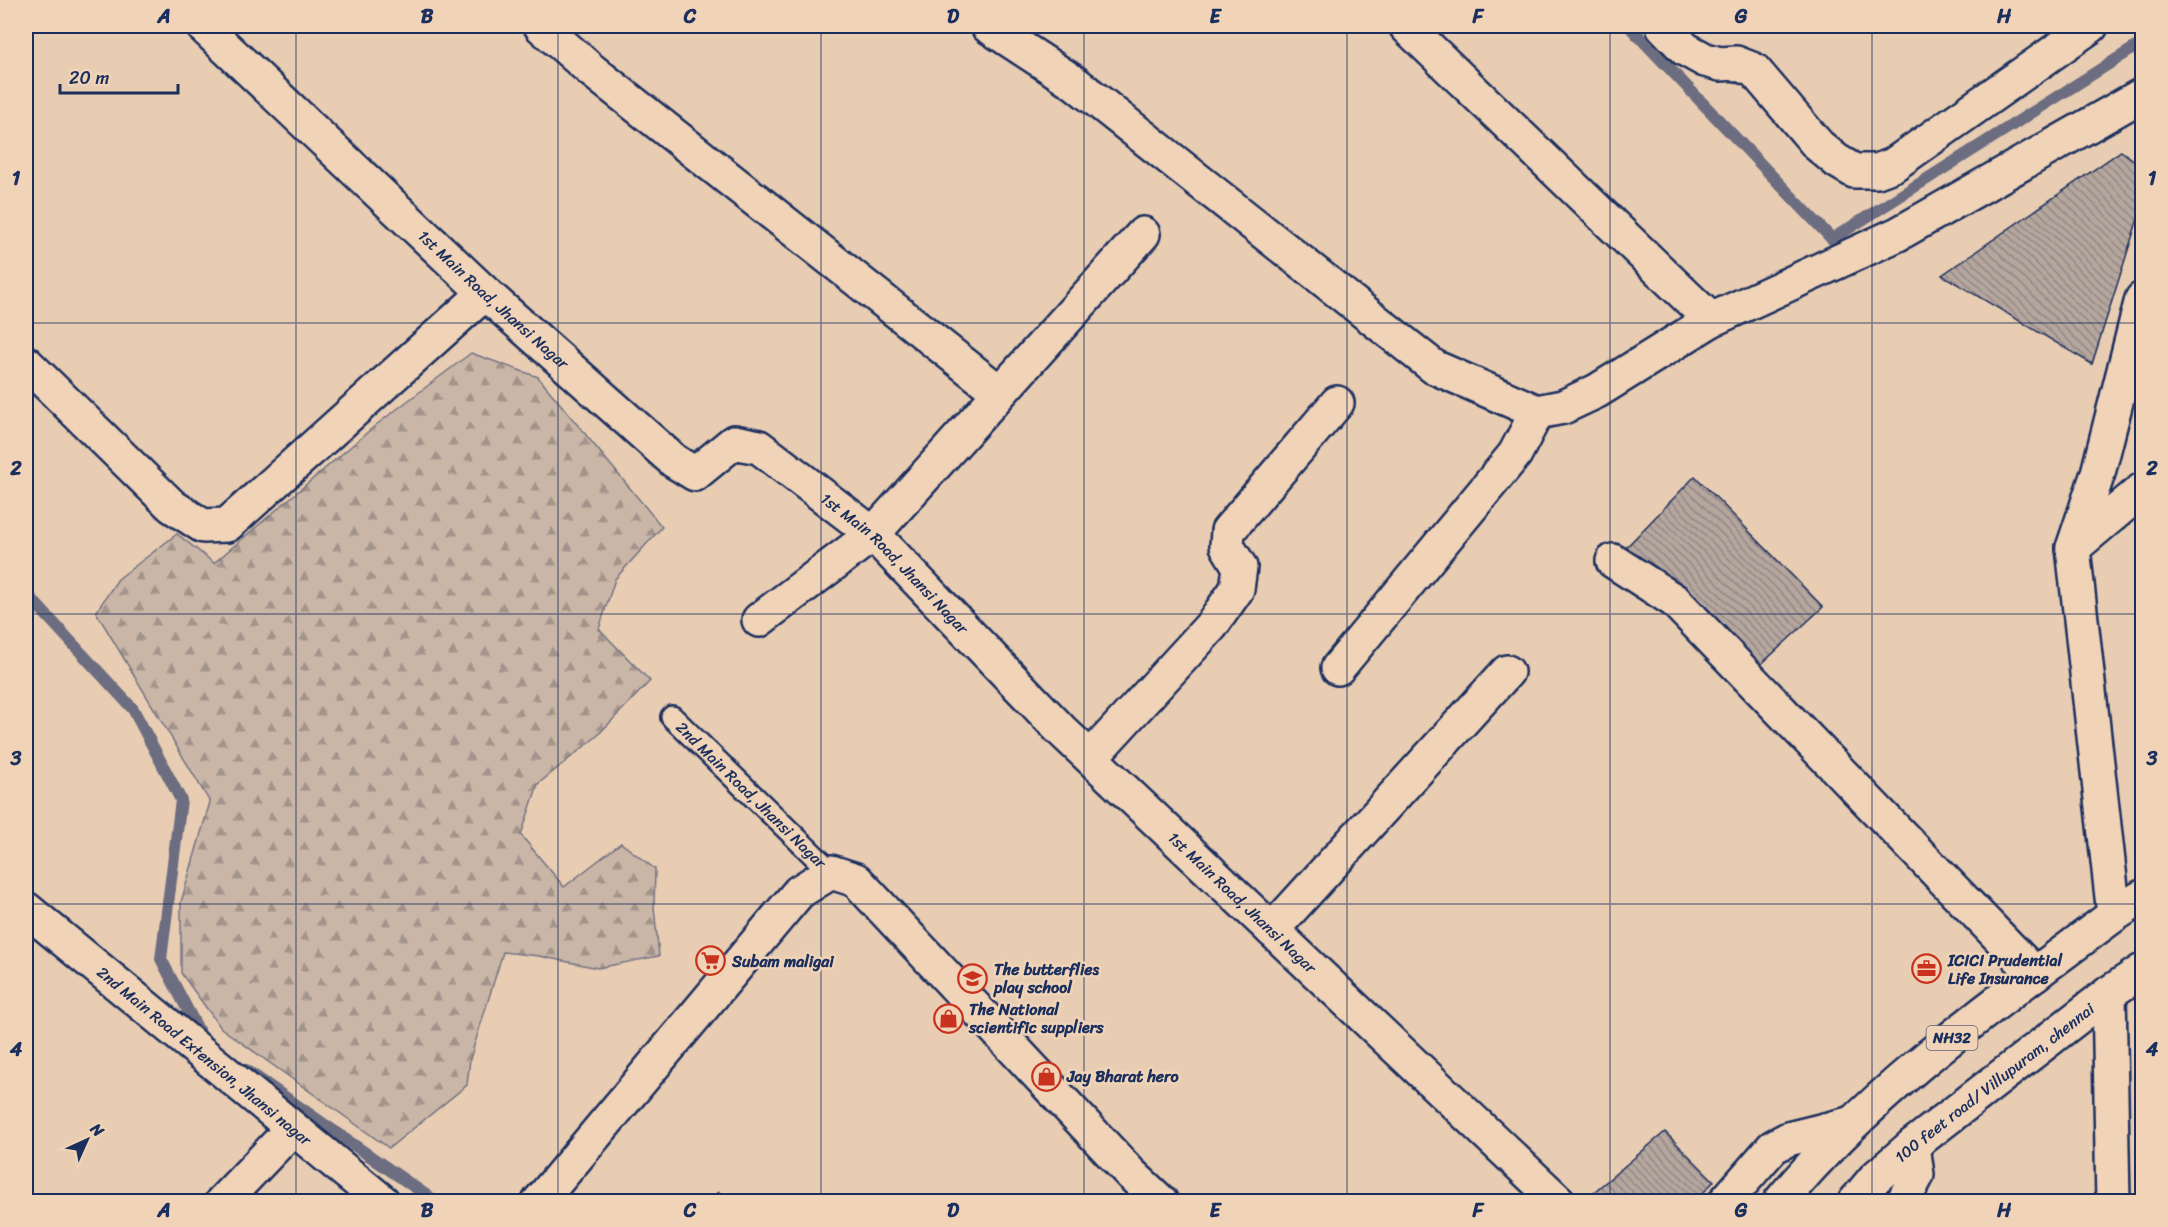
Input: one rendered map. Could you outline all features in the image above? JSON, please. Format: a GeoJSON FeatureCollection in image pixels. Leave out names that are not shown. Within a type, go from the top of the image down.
{"type":"FeatureCollection","features":[{"type":"Feature","properties":{"kind":"main road","name":"1st Main Road, Jhansi Nagar"},"geometry":{"type":"LineString","coordinates":[[203,26],[485,293],[674,461],[695,474],[734,442],[759,447],[873,534],[1091,757],[1559,1202]]}},
{"type":"Feature","properties":{"kind":"main road"},"geometry":{"type":"LineString","coordinates":[[541,26],[590,69],[999,392]]}},
{"type":"Feature","properties":{"kind":"main road"},"geometry":{"type":"LineString","coordinates":[[988,26],[1075,83],[1434,367],[1536,412],[1563,407],[1597,391],[1711,320],[1898,234],[2142,95]]}},
{"type":"Feature","properties":{"kind":"main road"},"geometry":{"type":"LineString","coordinates":[[1406,26],[1711,320]]}},
{"type":"Feature","properties":{"kind":"main road"},"geometry":{"type":"LineString","coordinates":[[1663,26],[1685,49],[1705,60],[1720,64],[1736,63],[1754,70],[1818,145],[1854,171],[1877,171],[1893,165],[2091,26]]}},
{"type":"Feature","properties":{"kind":"main road"},"geometry":{"type":"LineString","coordinates":[[759,620],[873,534],[1143,234]]}},
{"type":"Feature","properties":{"kind":"main road"},"geometry":{"type":"LineString","coordinates":[[26,363],[172,506],[203,526],[227,525],[485,293]]}},
{"type":"Feature","properties":{"kind":"main road"},"geometry":{"type":"LineString","coordinates":[[2114,915],[2073,548],[2098,473],[2142,299]]}},
{"type":"Feature","properties":{"kind":"main road"},"geometry":{"type":"LineString","coordinates":[[1091,757],[1211,626],[1231,598],[1237,589],[1240,567],[1227,546],[1228,531],[1337,403]]}},
{"type":"Feature","properties":{"kind":"main road"},"geometry":{"type":"LineString","coordinates":[[1338,668],[1508,462],[1536,412]]}},
{"type":"Feature","properties":{"kind":"main road"},"geometry":{"type":"LineString","coordinates":[[2073,548],[2142,490]]}},
{"type":"Feature","properties":{"kind":"main road"},"geometry":{"type":"LineString","coordinates":[[1613,561],[1675,601],[2035,975]]}},
{"type":"Feature","properties":{"kind":"main road"},"geometry":{"type":"LineString","coordinates":[[1272,930],[1507,672]]}},
{"type":"Feature","properties":{"kind":"main road"},"geometry":{"type":"LineString","coordinates":[[539,1202],[799,892],[831,872]]}},
{"type":"Feature","properties":{"kind":"main road","name":"2nd Main Road, Jhansi Nagar"},"geometry":{"type":"LineString","coordinates":[[831,872],[856,880],[1131,1174],[1161,1202]]}},
{"type":"Feature","properties":{"kind":"main road","name":"NH32"},"geometry":{"type":"LineString","coordinates":[[1780,1202],[1815,1159],[1849,1124],[1902,1077],[2114,915],[2142,897]]}},
{"type":"Feature","properties":{"kind":"main road","name":"2nd Main Road Extension, Jhansi nagar"},"geometry":{"type":"LineString","coordinates":[[26,909],[383,1202]]}},
{"type":"Feature","properties":{"kind":"main road","name":"100 feet road/ Villupuram, chennai"},"geometry":{"type":"LineString","coordinates":[[1855,1202],[1875,1178],[1913,1145],[2109,993],[2142,971]]}},
{"type":"Feature","properties":{"kind":"main road"},"geometry":{"type":"LineString","coordinates":[[2109,993],[2113,1202]]}},
{"type":"Feature","properties":{"kind":"main road"},"geometry":{"type":"LineString","coordinates":[[1725,1202],[1773,1147],[1788,1138],[1849,1124]]}},
{"type":"Feature","properties":{"kind":"main road"},"geometry":{"type":"LineString","coordinates":[[222,1202],[292,1129]]}},
{"type":"Feature","properties":{"kind":"main road"},"geometry":{"type":"LineString","coordinates":[[1903,1202],[1917,1175],[1913,1145]]}},
{"type":"Feature","properties":{"kind":"lane","name":"2nd Main Road, Jhansi Nagar"},"geometry":{"type":"LineString","coordinates":[[672,717],[831,872]]}},
{"type":"Feature","properties":{"kind":"green space"},"geometry":{"type":"Polygon","coordinates":[[[471,353],[538,377],[662,527],[615,579],[599,629],[650,681],[597,736],[538,784],[521,835],[564,887],[621,843],[655,869],[654,907],[659,956],[598,968],[539,956],[503,952],[470,1059],[467,1085],[389,1148],[221,1028],[181,973],[181,902],[210,802],[96,612],[118,579],[177,534],[214,563],[376,425],[471,353]]]}},
{"type":"Feature","properties":{"kind":"building"},"geometry":{"type":"Polygon","coordinates":[[[2121,151],[2142,166],[2142,206],[2092,364],[1942,275],[2121,151]]]}},
{"type":"Feature","properties":{"kind":"building"},"geometry":{"type":"Polygon","coordinates":[[[1695,476],[1823,607],[1755,670],[1617,557],[1695,476]]]}},
{"type":"Feature","properties":{"kind":"building"},"geometry":{"type":"Polygon","coordinates":[[[1665,1132],[1714,1181],[1695,1202],[1582,1202],[1665,1132]]]}},
{"type":"Feature","properties":{"kind":"building"},"geometry":{"type":"Polygon","coordinates":[[[719,1192],[728,1202],[709,1202],[719,1192]]]}},
{"type":"Feature","properties":{"kind":"waterway"},"geometry":{"type":"LineString","coordinates":[[1629,26],[1832,239],[2142,43]]}},
{"type":"Feature","properties":{"kind":"waterway"},"geometry":{"type":"LineString","coordinates":[[26,593],[133,709],[181,800],[161,959],[204,1041]]}},
{"type":"Feature","properties":{"kind":"waterway"},"geometry":{"type":"LineString","coordinates":[[246,1070],[436,1202]]}},
{"type":"Feature","properties":{"kind":"place","name":"Subam maligai"},"geometry":{"type":"Point","coordinates":[711,961]}},
{"type":"Feature","properties":{"kind":"place","name":"ICICI Prudential Life Insurance"},"geometry":{"type":"Point","coordinates":[1927,969]}},
{"type":"Feature","properties":{"kind":"place","name":"The butterflies play school"},"geometry":{"type":"Point","coordinates":[973,978]}},
{"type":"Feature","properties":{"kind":"place","name":"The National scientific suppliers"},"geometry":{"type":"Point","coordinates":[948,1018]}},
{"type":"Feature","properties":{"kind":"place","name":"Jay Bharat hero"},"geometry":{"type":"Point","coordinates":[1046,1076]}}]}
